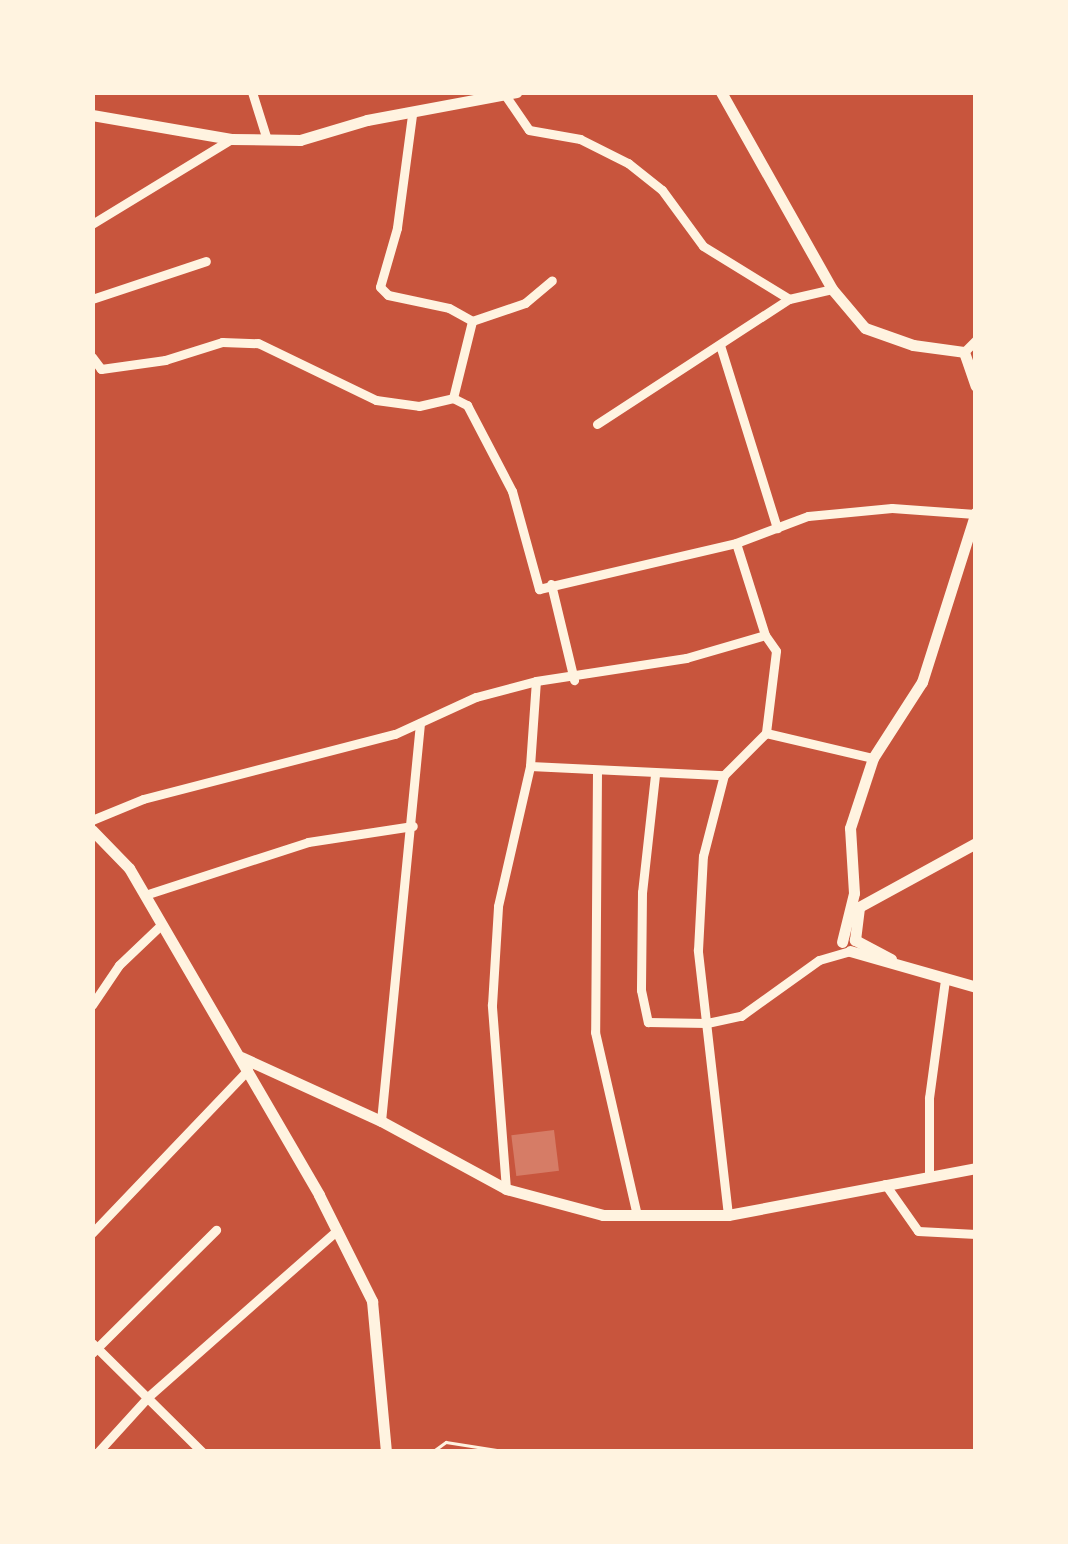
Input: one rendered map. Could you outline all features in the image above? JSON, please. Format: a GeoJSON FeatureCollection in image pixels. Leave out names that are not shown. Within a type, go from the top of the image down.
{"type":"FeatureCollection","features":[{"type":"Feature","properties":{"kind":"street"},"geometry":{"type":"LineString","coordinates":[[252,92],[268,140]]}},
{"type":"Feature","properties":{"kind":"street"},"geometry":{"type":"LineString","coordinates":[[722,92],[832,288],[866,328],[913,345],[964,352]]}},
{"type":"Feature","properties":{"kind":"street"},"geometry":{"type":"LineString","coordinates":[[92,115],[232,140],[300,140],[510,94],[529,130],[580,139],[628,163],[662,190],[703,246],[789,299]]}},
{"type":"Feature","properties":{"kind":"street"},"geometry":{"type":"LineString","coordinates":[[412,114],[397,228],[380,287],[388,295],[449,308],[472,322]]}},
{"type":"Feature","properties":{"kind":"street"},"geometry":{"type":"LineString","coordinates":[[92,224],[232,140]]}},
{"type":"Feature","properties":{"kind":"street"},"geometry":{"type":"LineString","coordinates":[[92,299],[206,261]]}},
{"type":"Feature","properties":{"kind":"street"},"geometry":{"type":"LineString","coordinates":[[472,322],[525,303],[552,280]]}},
{"type":"Feature","properties":{"kind":"street"},"geometry":{"type":"LineString","coordinates":[[598,424],[789,299],[832,288]]}},
{"type":"Feature","properties":{"kind":"street"},"geometry":{"type":"LineString","coordinates":[[453,398],[472,322]]}},
{"type":"Feature","properties":{"kind":"street"},"geometry":{"type":"LineString","coordinates":[[964,352],[976,340]]}},
{"type":"Feature","properties":{"kind":"street"},"geometry":{"type":"LineString","coordinates":[[92,357],[96,371],[166,360],[222,342],[258,343],[376,400],[419,406],[453,398],[468,405],[517,506],[539,589],[736,543],[808,516],[892,508],[975,513],[922,682],[873,758],[850,828],[859,897],[849,944]]}},
{"type":"Feature","properties":{"kind":"street"},"geometry":{"type":"LineString","coordinates":[[720,345],[777,528]]}},
{"type":"Feature","properties":{"kind":"street"},"geometry":{"type":"LineString","coordinates":[[964,352],[976,386]]}},
{"type":"Feature","properties":{"kind":"street"},"geometry":{"type":"LineString","coordinates":[[728,1215],[698,950],[703,856],[724,775],[766,733],[776,650],[765,635],[736,543]]}},
{"type":"Feature","properties":{"kind":"street"},"geometry":{"type":"LineString","coordinates":[[550,585],[574,680]]}},
{"type":"Feature","properties":{"kind":"street"},"geometry":{"type":"LineString","coordinates":[[92,820],[143,799],[420,723],[536,681],[574,680],[765,635]]}},
{"type":"Feature","properties":{"kind":"street"},"geometry":{"type":"LineString","coordinates":[[506,1189],[492,1005],[498,906],[530,766],[536,681]]}},
{"type":"Feature","properties":{"kind":"street"},"geometry":{"type":"LineString","coordinates":[[381,1121],[413,826],[420,723]]}},
{"type":"Feature","properties":{"kind":"street"},"geometry":{"type":"LineString","coordinates":[[766,733],[873,758]]}},
{"type":"Feature","properties":{"kind":"street"},"geometry":{"type":"LineString","coordinates":[[530,766],[655,775],[724,775]]}},
{"type":"Feature","properties":{"kind":"street"},"geometry":{"type":"LineString","coordinates":[[597,771],[596,1032],[638,1215]]}},
{"type":"Feature","properties":{"kind":"street"},"geometry":{"type":"LineString","coordinates":[[655,775],[642,892],[641,990],[648,1022],[707,1024],[741,1016],[819,960],[849,944],[976,987]]}},
{"type":"Feature","properties":{"kind":"street"},"geometry":{"type":"LineString","coordinates":[[145,895],[308,842],[413,826]]}},
{"type":"Feature","properties":{"kind":"street"},"geometry":{"type":"LineString","coordinates":[[92,830],[129,868],[248,1070],[372,1301],[386,1452]]}},
{"type":"Feature","properties":{"kind":"street"},"geometry":{"type":"LineString","coordinates":[[859,897],[976,843]]}},
{"type":"Feature","properties":{"kind":"street"},"geometry":{"type":"LineString","coordinates":[[92,1006],[119,965],[162,924]]}},
{"type":"Feature","properties":{"kind":"street"},"geometry":{"type":"LineString","coordinates":[[930,1176],[929,1098],[946,978]]}},
{"type":"Feature","properties":{"kind":"street"},"geometry":{"type":"LineString","coordinates":[[240,1057],[381,1121],[506,1189],[603,1215],[728,1215],[976,1168]]}},
{"type":"Feature","properties":{"kind":"street"},"geometry":{"type":"LineString","coordinates":[[92,1233],[248,1070]]}},
{"type":"Feature","properties":{"kind":"street"},"geometry":{"type":"LineString","coordinates":[[885,1184],[918,1231],[976,1234]]}},
{"type":"Feature","properties":{"kind":"street"},"geometry":{"type":"LineString","coordinates":[[202,1452],[94,1348],[216,1230]]}},
{"type":"Feature","properties":{"kind":"street"},"geometry":{"type":"LineString","coordinates":[[98,1452],[148,1396],[337,1230]]}},
{"type":"Feature","properties":{"kind":"path"},"geometry":{"type":"LineString","coordinates":[[432,1452],[446,1442],[509,1452]]}},
{"type":"Feature","properties":{"kind":"building"},"geometry":{"type":"Polygon","coordinates":[[[554,1130],[559,1171],[516,1176],[511,1135],[554,1130]]]}}]}
